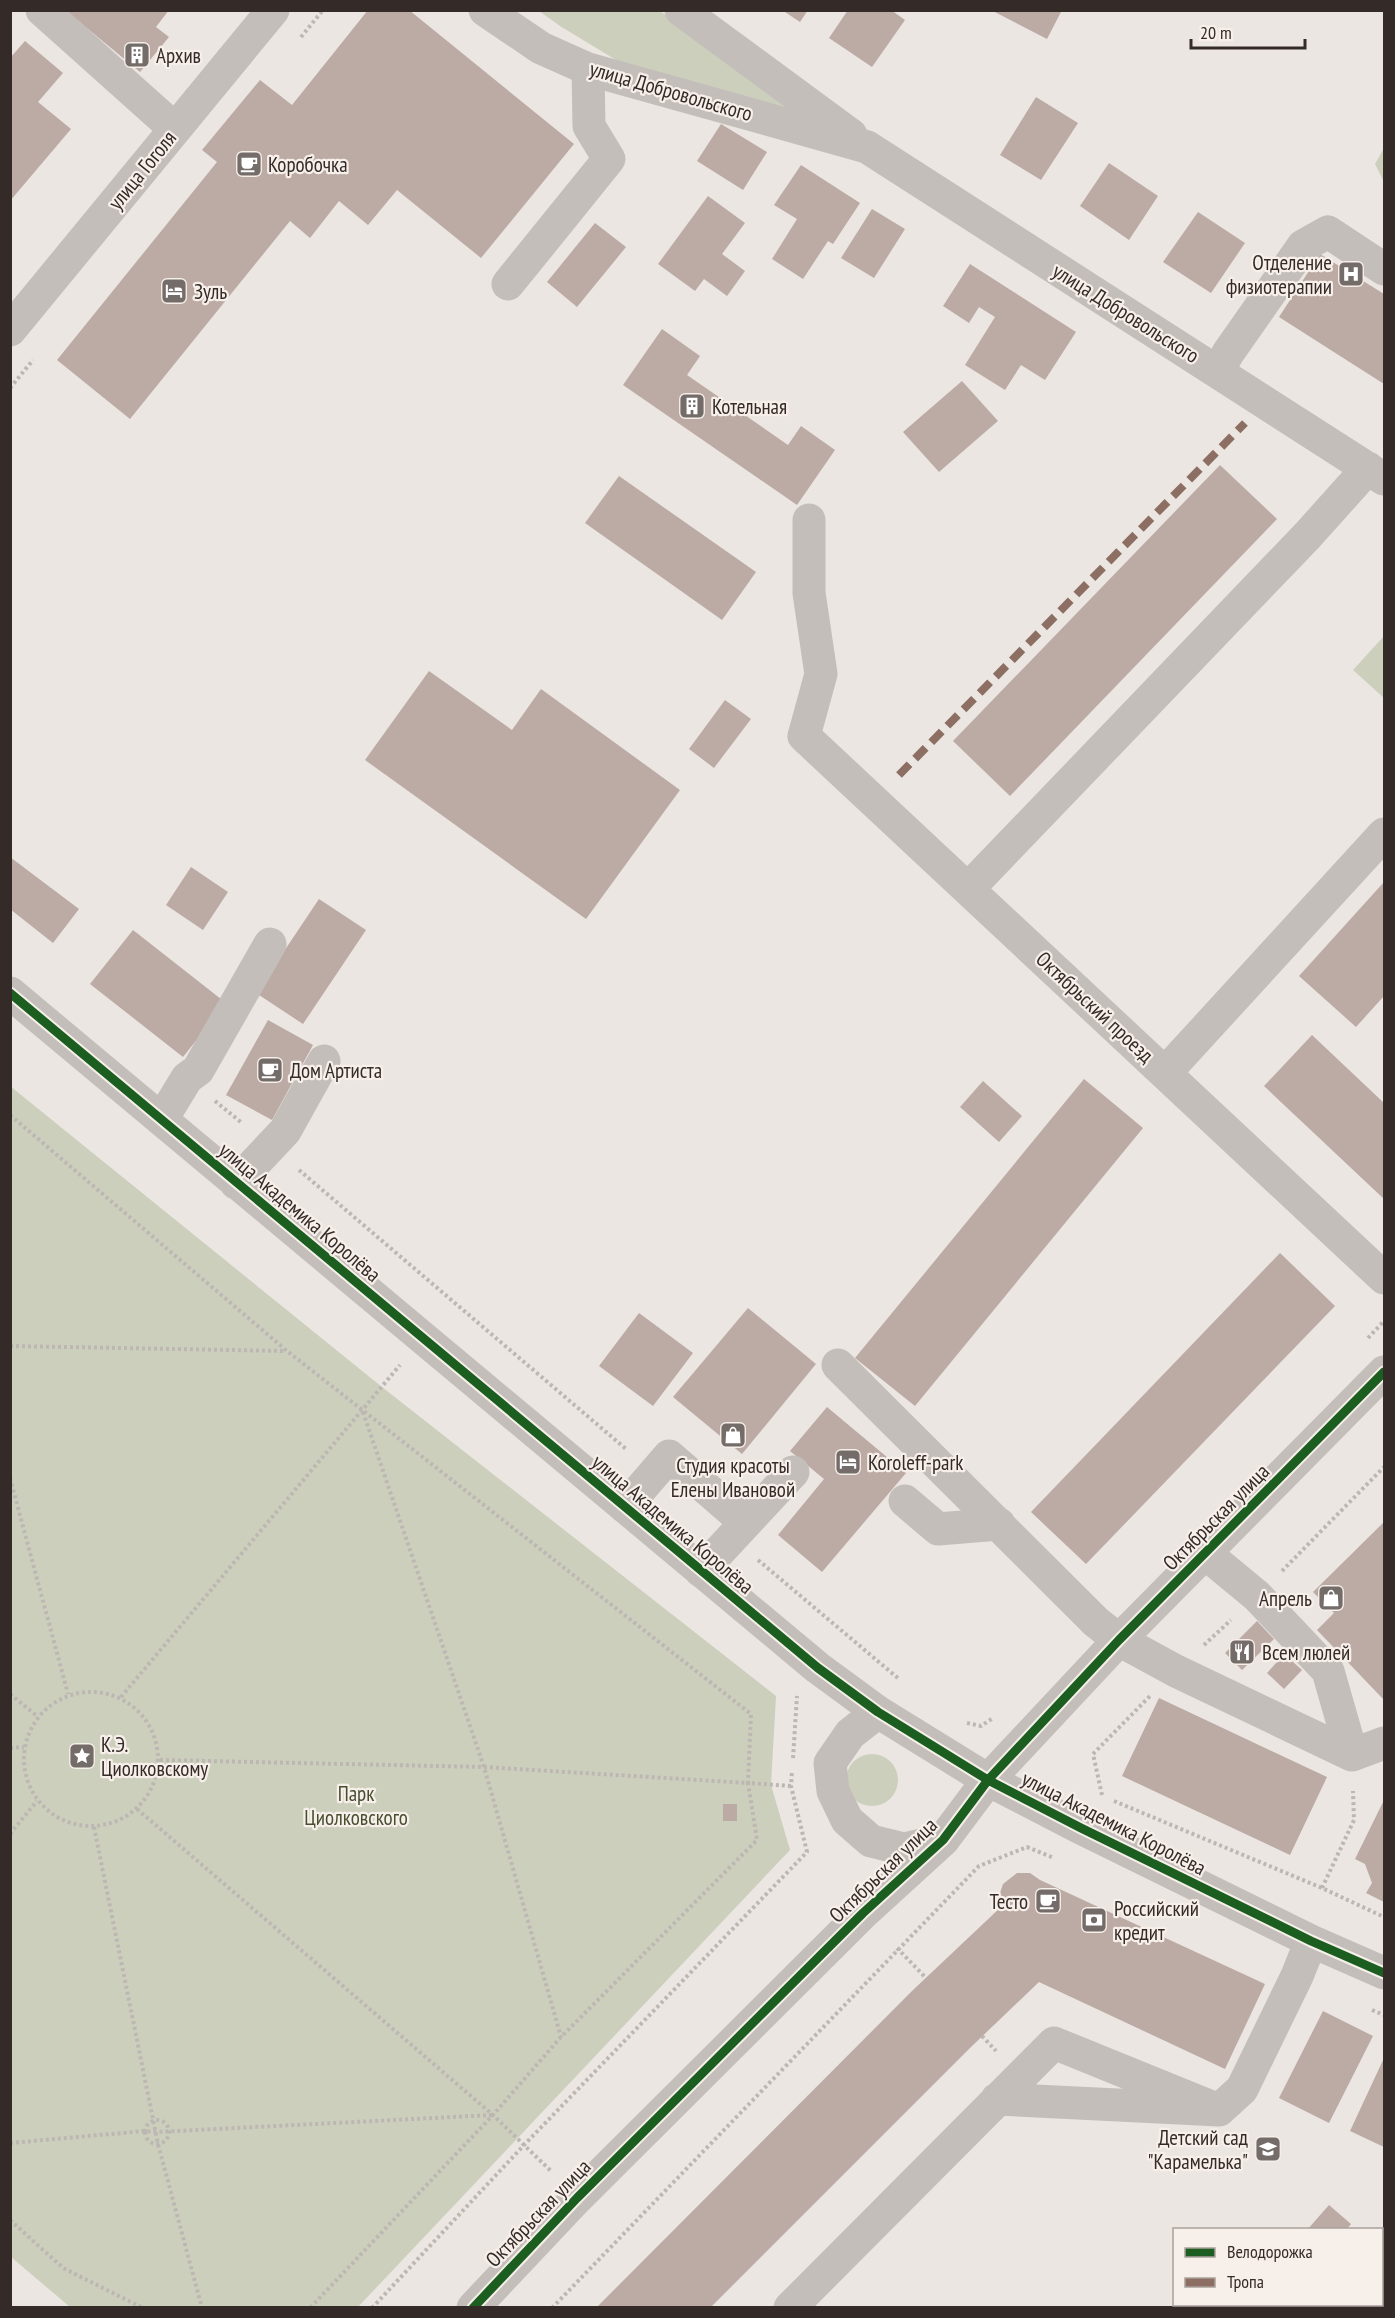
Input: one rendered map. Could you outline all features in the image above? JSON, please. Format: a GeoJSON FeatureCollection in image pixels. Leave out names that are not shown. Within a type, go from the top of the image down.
{"type":"FeatureCollection","features":[{"type":"Feature","properties":{"kind":"street"},"geometry":{"type":"LineString","coordinates":[[42,10],[175,129]]}},
{"type":"Feature","properties":{"kind":"street","name":"улица Гоголя"},"geometry":{"type":"LineString","coordinates":[[10,330],[273,10]]}},
{"type":"Feature","properties":{"kind":"street","name":"улица Добровольского"},"geometry":{"type":"LineString","coordinates":[[485,10],[541,48],[588,69],[867,147]]}},
{"type":"Feature","properties":{"kind":"street","name":"улица Добровольского"},"geometry":{"type":"LineString","coordinates":[[681,10],[867,147],[1376,474]]}},
{"type":"Feature","properties":{"kind":"street"},"geometry":{"type":"LineString","coordinates":[[508,284],[609,159],[590,126],[588,69]]}},
{"type":"Feature","properties":{"kind":"street"},"geometry":{"type":"LineString","coordinates":[[1218,371],[1228,353],[1303,246],[1328,232],[1384,269]]}},
{"type":"Feature","properties":{"kind":"street"},"geometry":{"type":"LineString","coordinates":[[968,889],[1307,536],[1376,474]]}},
{"type":"Feature","properties":{"kind":"street","name":"Октябрьский проезд"},"geometry":{"type":"LineString","coordinates":[[809,520],[809,593],[821,674],[804,736],[1384,1278]]}},
{"type":"Feature","properties":{"kind":"street"},"geometry":{"type":"LineString","coordinates":[[1165,1073],[1384,834]]}},
{"type":"Feature","properties":{"kind":"street"},"geometry":{"type":"LineString","coordinates":[[162,1119],[188,1078],[198,1070],[270,944]]}},
{"type":"Feature","properties":{"kind":"street","name":"улица Академика Королёва"},"geometry":{"type":"LineString","coordinates":[[10,993],[818,1668],[878,1712],[988,1780],[1081,1828],[1311,1941],[1384,1973]]}},
{"type":"Feature","properties":{"kind":"street"},"geometry":{"type":"LineString","coordinates":[[236,1183],[285,1131],[324,1061]]}},
{"type":"Feature","properties":{"kind":"street"},"geometry":{"type":"LineString","coordinates":[[838,1365],[1096,1622],[1119,1640],[1176,1671],[1352,1755],[1384,1743]]}},
{"type":"Feature","properties":{"kind":"street","name":"Октябрьская улица"},"geometry":{"type":"LineString","coordinates":[[472,2307],[577,2198],[838,1938],[943,1840],[988,1780],[1119,1640],[1205,1553],[1382,1382]]}},
{"type":"Feature","properties":{"kind":"street"},"geometry":{"type":"LineString","coordinates":[[625,1507],[669,1456],[739,1530]]}},
{"type":"Feature","properties":{"kind":"street"},"geometry":{"type":"LineString","coordinates":[[701,1571],[793,1472]]}},
{"type":"Feature","properties":{"kind":"street"},"geometry":{"type":"LineString","coordinates":[[905,1502],[938,1529],[999,1524]]}},
{"type":"Feature","properties":{"kind":"street"},"geometry":{"type":"LineString","coordinates":[[1205,1553],[1257,1596],[1328,1671],[1352,1755]]}},
{"type":"Feature","properties":{"kind":"street"},"geometry":{"type":"LineString","coordinates":[[878,1712],[850,1734],[830,1763],[833,1791],[847,1820],[871,1841],[904,1849],[943,1840]]}},
{"type":"Feature","properties":{"kind":"street"},"geometry":{"type":"LineString","coordinates":[[997,2099],[1219,2110],[1242,2089],[1297,1976],[1311,1941]]}},
{"type":"Feature","properties":{"kind":"street"},"geometry":{"type":"LineString","coordinates":[[790,2307],[1054,2043],[1219,2110]]}},
{"type":"Feature","properties":{"kind":"path"},"geometry":{"type":"LineString","coordinates":[[188,1078],[654,1473]]}},
{"type":"Feature","properties":{"kind":"path"},"geometry":{"type":"LineString","coordinates":[[10,1115],[287,1351],[751,1714],[748,1783],[758,1840],[561,2037],[493,2115],[310,2307]]}},
{"type":"Feature","properties":{"kind":"path"},"geometry":{"type":"LineString","coordinates":[[10,1346],[287,1351]]}},
{"type":"Feature","properties":{"kind":"path"},"geometry":{"type":"LineString","coordinates":[[388,1360],[407,1375]]}},
{"type":"Feature","properties":{"kind":"path"},"geometry":{"type":"LineString","coordinates":[[121,1697],[382,1387]]}},
{"type":"Feature","properties":{"kind":"path"},"geometry":{"type":"LineString","coordinates":[[363,1411],[484,1767],[561,2037]]}},
{"type":"Feature","properties":{"kind":"path"},"geometry":{"type":"LineString","coordinates":[[1384,1467],[1257,1596],[1176,1671],[1093,1754],[1101,1795],[1322,1888],[1384,1917]]}},
{"type":"Feature","properties":{"kind":"path"},"geometry":{"type":"LineString","coordinates":[[10,1478],[68,1694]]}},
{"type":"Feature","properties":{"kind":"path"},"geometry":{"type":"LineString","coordinates":[[739,1530],[900,1680]]}},
{"type":"Feature","properties":{"kind":"path"},"geometry":{"type":"LineString","coordinates":[[94,1690],[121,1697],[142,1712],[155,1734],[160,1760],[153,1786],[138,1809],[117,1822],[94,1827],[63,1821],[37,1801],[25,1775],[24,1747],[37,1716],[68,1694],[94,1690]]}},
{"type":"Feature","properties":{"kind":"path"},"geometry":{"type":"LineString","coordinates":[[372,2307],[525,2144],[807,1851],[791,1786],[797,1691]]}},
{"type":"Feature","properties":{"kind":"path"},"geometry":{"type":"LineString","coordinates":[[10,1694],[37,1716]]}},
{"type":"Feature","properties":{"kind":"path"},"geometry":{"type":"LineString","coordinates":[[962,1721],[981,1726],[998,1715]]}},
{"type":"Feature","properties":{"kind":"path"},"geometry":{"type":"LineString","coordinates":[[10,1748],[24,1747]]}},
{"type":"Feature","properties":{"kind":"path"},"geometry":{"type":"LineString","coordinates":[[1322,1888],[1354,1820],[1352,1755]]}},
{"type":"Feature","properties":{"kind":"path"},"geometry":{"type":"LineString","coordinates":[[160,1760],[484,1767],[791,1786]]}},
{"type":"Feature","properties":{"kind":"path"},"geometry":{"type":"LineString","coordinates":[[10,1834],[37,1801]]}},
{"type":"Feature","properties":{"kind":"path"},"geometry":{"type":"LineString","coordinates":[[138,1809],[525,2144]]}},
{"type":"Feature","properties":{"kind":"path"},"geometry":{"type":"LineString","coordinates":[[94,1827],[159,2144],[202,2307]]}},
{"type":"Feature","properties":{"kind":"path"},"geometry":{"type":"LineString","coordinates":[[552,2307],[978,1866],[1026,1847],[1057,1859]]}},
{"type":"Feature","properties":{"kind":"path"},"geometry":{"type":"LineString","coordinates":[[897,1948],[926,1978]]}},
{"type":"Feature","properties":{"kind":"path"},"geometry":{"type":"LineString","coordinates":[[1365,2006],[1384,2015]]}},
{"type":"Feature","properties":{"kind":"path"},"geometry":{"type":"LineString","coordinates":[[10,2143],[145,2131],[493,2115]]}},
{"type":"Feature","properties":{"kind":"path"},"geometry":{"type":"LineString","coordinates":[[154,2120],[161,2120],[170,2130],[165,2142],[159,2144],[152,2143],[145,2131],[147,2124],[154,2120]]}},
{"type":"Feature","properties":{"kind":"path"},"geometry":{"type":"LineString","coordinates":[[10,2220],[63,2268],[144,2307]]}},
{"type":"Feature","properties":{"kind":"green space"},"geometry":{"type":"Polygon","coordinates":[[[539,11],[660,11],[807,114],[621,63],[539,11]]]}},
{"type":"Feature","properties":{"kind":"green space"},"geometry":{"type":"Polygon","coordinates":[[[1384,148],[1384,182],[1375,164],[1384,148]]]}},
{"type":"Feature","properties":{"kind":"green space"},"geometry":{"type":"Polygon","coordinates":[[[1384,636],[1384,698],[1353,670],[1384,636]]]}},
{"type":"Feature","properties":{"kind":"green space","name":"Парк Циолковского"},"geometry":{"type":"Polygon","coordinates":[[[10,1086],[382,1387],[776,1696],[771,1785],[790,1850],[358,2307],[70,2307],[11,2257],[10,1086]]]}},
{"type":"Feature","properties":{"kind":"green space"},"geometry":{"type":"Polygon","coordinates":[[[872,1754],[886,1758],[894,1766],[898,1780],[894,1794],[886,1802],[872,1806],[858,1802],[850,1794],[846,1780],[850,1766],[858,1758],[872,1754]]]}},
{"type":"Feature","properties":{"kind":"building","name":"Архив"},"geometry":{"type":"Polygon","coordinates":[[[65,10],[169,10],[156,27],[169,37],[140,72],[65,10]]]}},
{"type":"Feature","properties":{"kind":"building"},"geometry":{"type":"Polygon","coordinates":[[[368,10],[409,10],[574,144],[481,258],[397,190],[368,225],[339,201],[310,238],[290,221],[130,419],[57,360],[217,162],[202,150],[260,80],[292,105],[368,10]]]}},
{"type":"Feature","properties":{"kind":"building"},"geometry":{"type":"Polygon","coordinates":[[[782,10],[808,10],[800,22],[782,10]]]}},
{"type":"Feature","properties":{"kind":"building"},"geometry":{"type":"Polygon","coordinates":[[[848,10],[891,10],[905,20],[872,67],[829,38],[848,10]]]}},
{"type":"Feature","properties":{"kind":"building"},"geometry":{"type":"Polygon","coordinates":[[[991,10],[1062,10],[1047,39],[991,10]]]}},
{"type":"Feature","properties":{"kind":"building"},"geometry":{"type":"Polygon","coordinates":[[[25,41],[63,73],[38,102],[71,129],[10,201],[10,58],[25,41]]]}},
{"type":"Feature","properties":{"kind":"building"},"geometry":{"type":"Polygon","coordinates":[[[1036,97],[1078,123],[1041,180],[1000,155],[1036,97]]]}},
{"type":"Feature","properties":{"kind":"building"},"geometry":{"type":"Polygon","coordinates":[[[721,124],[767,152],[743,190],[697,161],[721,124]]]}},
{"type":"Feature","properties":{"kind":"building"},"geometry":{"type":"Polygon","coordinates":[[[1109,163],[1158,196],[1129,240],[1080,206],[1109,163]]]}},
{"type":"Feature","properties":{"kind":"building"},"geometry":{"type":"Polygon","coordinates":[[[801,165],[860,203],[833,244],[828,241],[803,279],[772,259],[797,219],[774,205],[801,165]]]}},
{"type":"Feature","properties":{"kind":"building"},"geometry":{"type":"Polygon","coordinates":[[[708,196],[745,223],[722,254],[745,271],[727,296],[704,279],[695,291],[658,264],[708,196]]]}},
{"type":"Feature","properties":{"kind":"building"},"geometry":{"type":"Polygon","coordinates":[[[872,209],[905,229],[874,278],[841,258],[872,209]]]}},
{"type":"Feature","properties":{"kind":"building"},"geometry":{"type":"Polygon","coordinates":[[[1198,212],[1245,243],[1211,293],[1163,262],[1198,212]]]}},
{"type":"Feature","properties":{"kind":"building"},"geometry":{"type":"Polygon","coordinates":[[[595,223],[626,247],[577,307],[547,282],[595,223]]]}},
{"type":"Feature","properties":{"kind":"building"},"geometry":{"type":"Polygon","coordinates":[[[1320,254],[1384,294],[1384,384],[1279,317],[1320,254]]]}},
{"type":"Feature","properties":{"kind":"building"},"geometry":{"type":"Polygon","coordinates":[[[970,264],[1076,332],[1045,380],[1021,365],[1005,390],[965,365],[995,317],[979,307],[969,323],[943,306],[970,264]]]}},
{"type":"Feature","properties":{"kind":"building","name":"Котельная"},"geometry":{"type":"Polygon","coordinates":[[[662,329],[700,356],[687,375],[788,445],[801,426],[835,450],[797,505],[623,385],[662,329]]]}},
{"type":"Feature","properties":{"kind":"building"},"geometry":{"type":"Polygon","coordinates":[[[962,381],[998,421],[939,472],[903,432],[962,381]]]}},
{"type":"Feature","properties":{"kind":"building"},"geometry":{"type":"Polygon","coordinates":[[[1220,465],[1277,519],[1010,796],[953,741],[1220,465]]]}},
{"type":"Feature","properties":{"kind":"building"},"geometry":{"type":"Polygon","coordinates":[[[619,476],[756,572],[722,620],[585,523],[619,476]]]}},
{"type":"Feature","properties":{"kind":"building"},"geometry":{"type":"Polygon","coordinates":[[[429,671],[512,730],[541,689],[680,790],[586,919],[365,760],[429,671]]]}},
{"type":"Feature","properties":{"kind":"building"},"geometry":{"type":"Polygon","coordinates":[[[725,700],[751,719],[714,768],[689,749],[725,700]]]}},
{"type":"Feature","properties":{"kind":"building"},"geometry":{"type":"Polygon","coordinates":[[[10,857],[79,909],[53,943],[10,909],[10,857]]]}},
{"type":"Feature","properties":{"kind":"building"},"geometry":{"type":"Polygon","coordinates":[[[191,867],[228,892],[203,930],[166,905],[191,867]]]}},
{"type":"Feature","properties":{"kind":"building"},"geometry":{"type":"Polygon","coordinates":[[[1384,882],[1384,996],[1356,1027],[1299,976],[1384,882]]]}},
{"type":"Feature","properties":{"kind":"building"},"geometry":{"type":"Polygon","coordinates":[[[319,899],[366,930],[303,1024],[256,993],[319,899]]]}},
{"type":"Feature","properties":{"kind":"building"},"geometry":{"type":"Polygon","coordinates":[[[133,930],[226,1003],[183,1057],[90,984],[133,930]]]}},
{"type":"Feature","properties":{"kind":"building","name":"Дом Артиста"},"geometry":{"type":"Polygon","coordinates":[[[268,1020],[313,1045],[272,1120],[226,1095],[268,1020]]]}},
{"type":"Feature","properties":{"kind":"building"},"geometry":{"type":"Polygon","coordinates":[[[1312,1035],[1384,1103],[1384,1199],[1264,1086],[1312,1035]]]}},
{"type":"Feature","properties":{"kind":"building"},"geometry":{"type":"Polygon","coordinates":[[[1084,1079],[1143,1128],[915,1406],[855,1358],[1084,1079]]]}},
{"type":"Feature","properties":{"kind":"building"},"geometry":{"type":"Polygon","coordinates":[[[983,1081],[1022,1116],[999,1142],[960,1107],[983,1081]]]}},
{"type":"Feature","properties":{"kind":"building"},"geometry":{"type":"Polygon","coordinates":[[[1280,1253],[1335,1306],[1086,1564],[1031,1512],[1280,1253]]]}},
{"type":"Feature","properties":{"kind":"building"},"geometry":{"type":"Polygon","coordinates":[[[748,1308],[816,1364],[742,1454],[673,1397],[748,1308]]]}},
{"type":"Feature","properties":{"kind":"building"},"geometry":{"type":"Polygon","coordinates":[[[639,1313],[693,1353],[653,1406],[599,1366],[639,1313]]]}},
{"type":"Feature","properties":{"kind":"building"},"geometry":{"type":"Polygon","coordinates":[[[827,1407],[906,1473],[822,1572],[778,1535],[824,1479],[790,1451],[827,1407]]]}},
{"type":"Feature","properties":{"kind":"building"},"geometry":{"type":"Polygon","coordinates":[[[1384,1522],[1384,1700],[1317,1630],[1334,1613],[1313,1592],[1384,1522]]]}},
{"type":"Feature","properties":{"kind":"building"},"geometry":{"type":"Polygon","coordinates":[[[1257,1621],[1274,1639],[1242,1670],[1225,1653],[1257,1621]]]}},
{"type":"Feature","properties":{"kind":"building"},"geometry":{"type":"Polygon","coordinates":[[[1284,1654],[1302,1670],[1284,1689],[1267,1673],[1284,1654]]]}},
{"type":"Feature","properties":{"kind":"building"},"geometry":{"type":"Polygon","coordinates":[[[1159,1698],[1327,1777],[1290,1855],[1122,1776],[1159,1698]]]}},
{"type":"Feature","properties":{"kind":"building"},"geometry":{"type":"Polygon","coordinates":[[[1384,1800],[1384,1902],[1366,1893],[1372,1883],[1365,1864],[1355,1859],[1384,1800]]]}},
{"type":"Feature","properties":{"kind":"building"},"geometry":{"type":"Polygon","coordinates":[[[723,1804],[737,1804],[737,1821],[723,1821],[723,1804]]]}},
{"type":"Feature","properties":{"kind":"building"},"geometry":{"type":"Polygon","coordinates":[[[1017,1873],[1030,1873],[1040,1880],[1265,1984],[1225,2069],[1039,1982],[710,2308],[596,2308],[913,1990],[1002,1906],[1000,1893],[1003,1884],[1017,1873]]]}},
{"type":"Feature","properties":{"kind":"building"},"geometry":{"type":"Polygon","coordinates":[[[1323,2011],[1373,2036],[1329,2123],[1279,2098],[1323,2011]]]}},
{"type":"Feature","properties":{"kind":"building"},"geometry":{"type":"Polygon","coordinates":[[[1384,2058],[1384,2147],[1350,2131],[1384,2058]]]}},
{"type":"Feature","properties":{"kind":"building"},"geometry":{"type":"Polygon","coordinates":[[[1329,2205],[1351,2224],[1348,2228],[1309,2228],[1329,2205]]]}},
{"type":"Feature","properties":{"kind":"building"},"geometry":{"type":"Polygon","coordinates":[[[1254,2306],[1278,2306],[1277,2308],[1255,2308],[1254,2306]]]}},
{"type":"Feature","properties":{"kind":"marked path"},"geometry":{"type":"LineString","coordinates":[[899,775],[1245,423]]}},
{"type":"Feature","properties":{"kind":"cycle path"},"geometry":{"type":"LineString","coordinates":[[10,993],[818,1668],[878,1712],[988,1780],[1081,1828],[1311,1941],[1384,1973]]}},
{"type":"Feature","properties":{"kind":"cycle path"},"geometry":{"type":"LineString","coordinates":[[473,2308],[577,2198],[863,1913],[943,1840],[988,1780],[1119,1640],[1384,1372]]}},
{"type":"Feature","properties":{"kind":"place","name":"Архив"},"geometry":{"type":"Point","coordinates":[137,55]}},
{"type":"Feature","properties":{"kind":"place","name":"Коробочка"},"geometry":{"type":"Point","coordinates":[249,164]}},
{"type":"Feature","properties":{"kind":"place","name":"Отделение физиотерапии"},"geometry":{"type":"Point","coordinates":[1351,274]}},
{"type":"Feature","properties":{"kind":"place","name":"Зуль"},"geometry":{"type":"Point","coordinates":[174,291]}},
{"type":"Feature","properties":{"kind":"place","name":"Котельная"},"geometry":{"type":"Point","coordinates":[692,406]}},
{"type":"Feature","properties":{"kind":"place","name":"Дом Артиста"},"geometry":{"type":"Point","coordinates":[270,1070]}},
{"type":"Feature","properties":{"kind":"place","name":"Студия красоты Елены Ивановой"},"geometry":{"type":"Point","coordinates":[733,1435]}},
{"type":"Feature","properties":{"kind":"place","name":"Koroleff-park"},"geometry":{"type":"Point","coordinates":[848,1462]}},
{"type":"Feature","properties":{"kind":"place","name":"Апрель"},"geometry":{"type":"Point","coordinates":[1331,1598]}},
{"type":"Feature","properties":{"kind":"place","name":"Всем люлей"},"geometry":{"type":"Point","coordinates":[1242,1652]}},
{"type":"Feature","properties":{"kind":"place","name":"К.Э. Циолковскому"},"geometry":{"type":"Point","coordinates":[82,1756]}},
{"type":"Feature","properties":{"kind":"place","name":"Тесто"},"geometry":{"type":"Point","coordinates":[1048,1901]}},
{"type":"Feature","properties":{"kind":"place","name":"Российский кредит"},"geometry":{"type":"Point","coordinates":[1094,1920]}},
{"type":"Feature","properties":{"kind":"place","name":"Детский сад \"Карамелька\""},"geometry":{"type":"Point","coordinates":[1268,2149]}}]}
